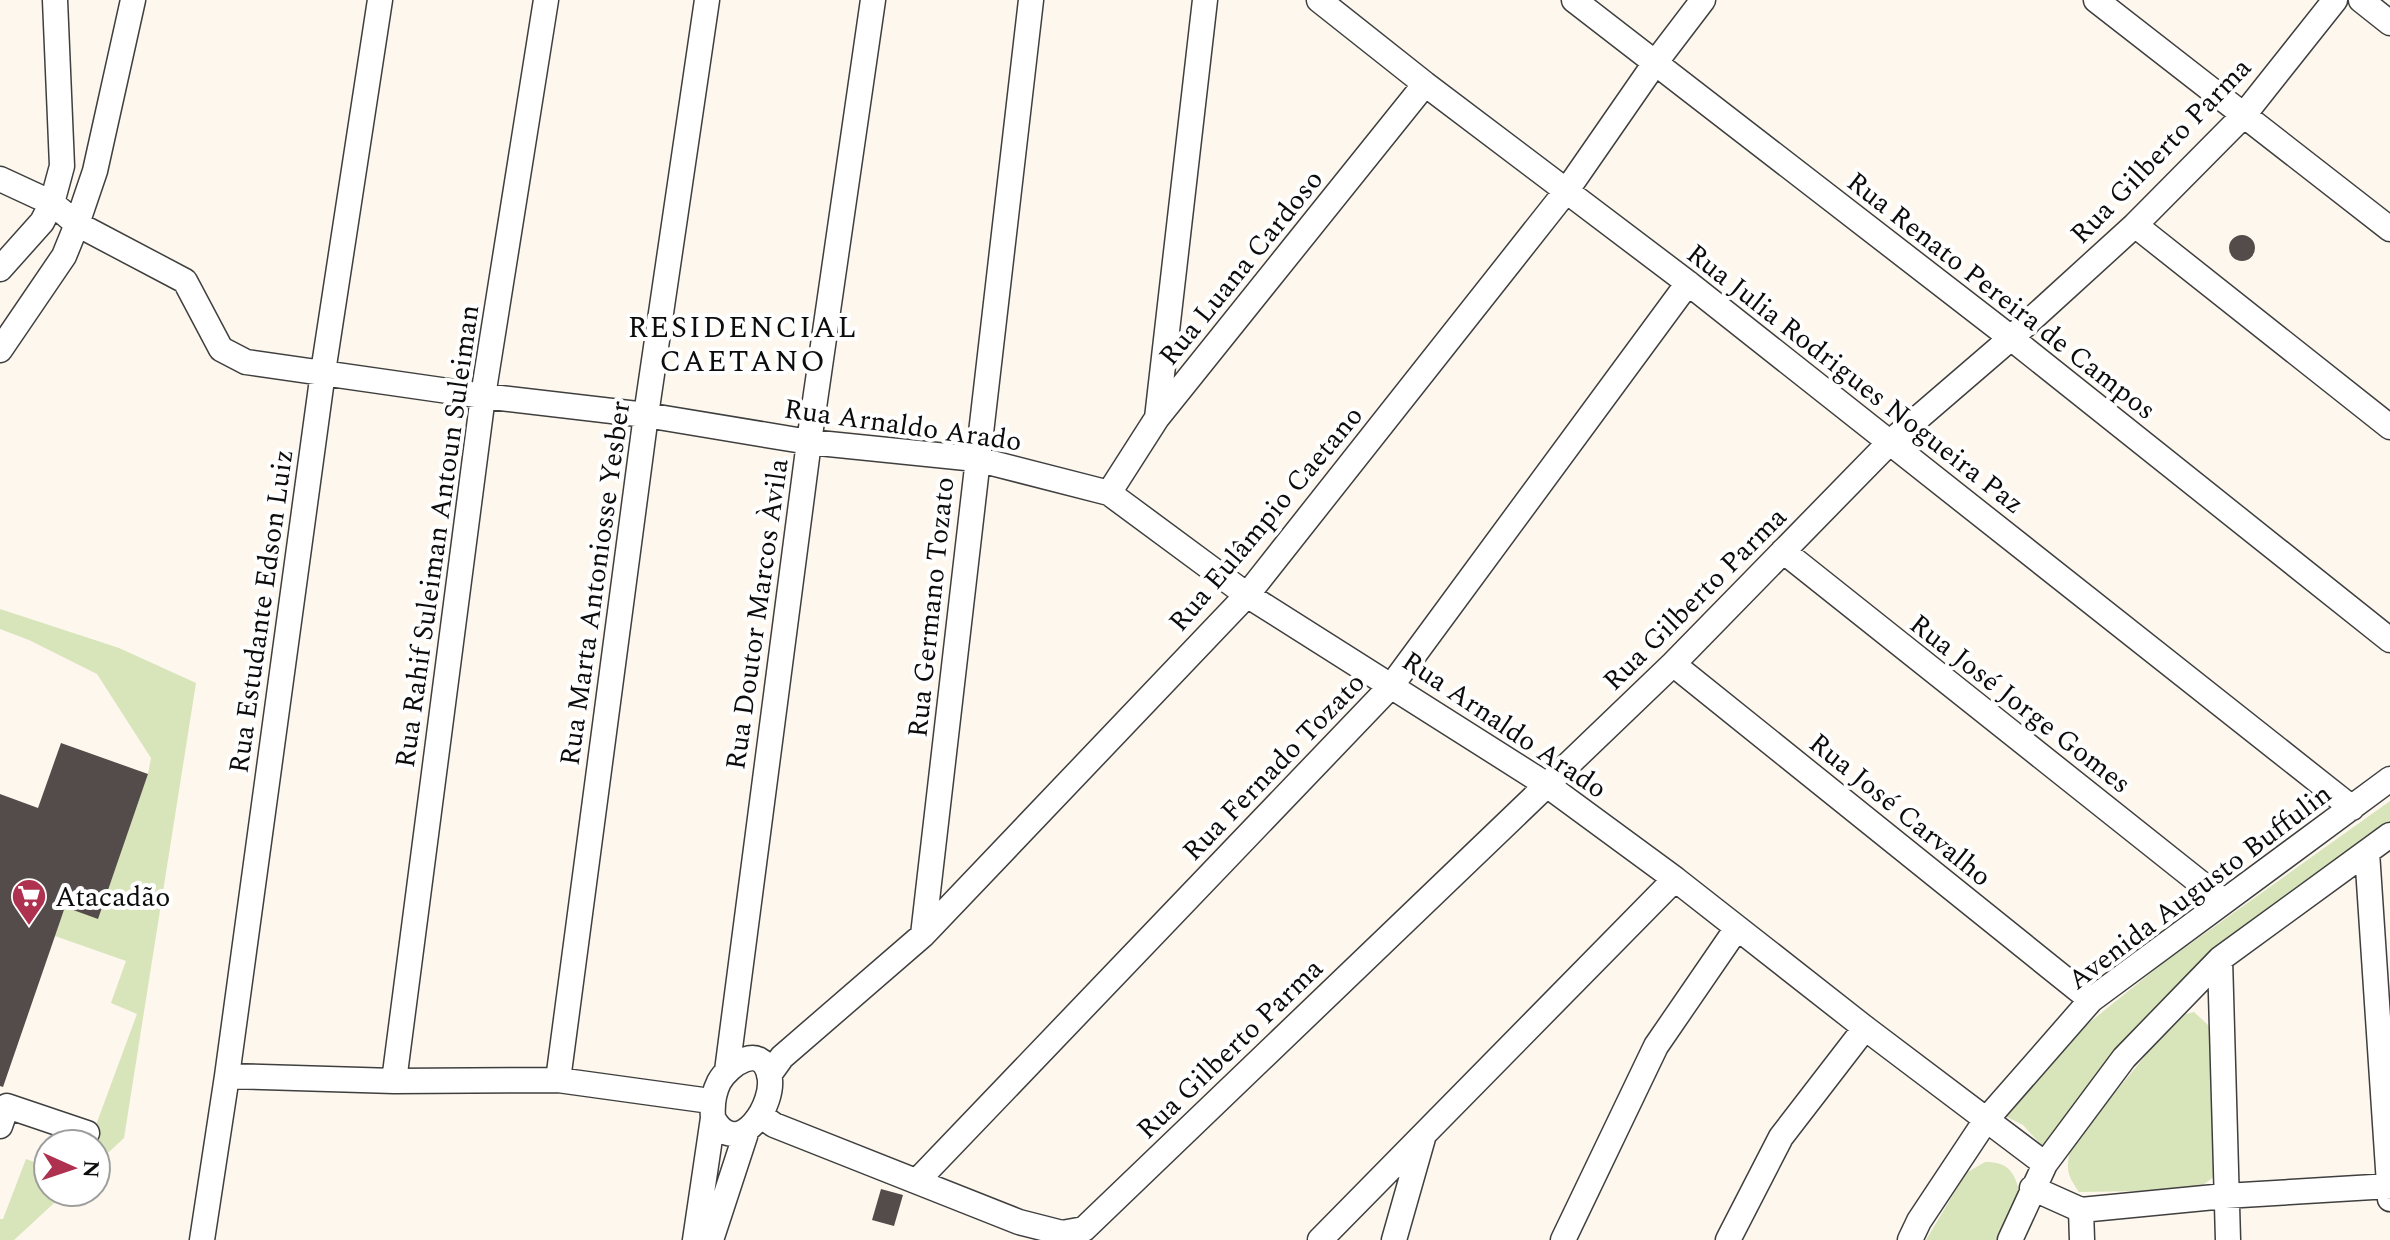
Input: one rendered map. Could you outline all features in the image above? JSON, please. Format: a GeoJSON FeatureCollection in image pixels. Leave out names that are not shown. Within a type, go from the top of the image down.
{"type":"FeatureCollection","features":[{"type":"Feature","properties":{"kind":"street"},"geometry":{"type":"LineString","coordinates":[[0,269],[42,222],[52,203],[62,166],[55,0]]}},
{"type":"Feature","properties":{"kind":"street"},"geometry":{"type":"LineString","coordinates":[[0,350],[64,256],[77,224],[95,171],[133,0]]}},
{"type":"Feature","properties":{"kind":"street","name":"Rua Estudante Edson Luiz"},"geometry":{"type":"LineString","coordinates":[[204,1237],[323,372],[380,0]]}},
{"type":"Feature","properties":{"kind":"street","name":"Rua Rahif Suleiman Antoun Suleiman"},"geometry":{"type":"LineString","coordinates":[[394,1081],[483,396],[546,0]]}},
{"type":"Feature","properties":{"kind":"street","name":"Rua Marta Antoniosse Yesber"},"geometry":{"type":"LineString","coordinates":[[558,1080],[646,415],[707,0]]}},
{"type":"Feature","properties":{"kind":"street","name":"Rua Doutor Marcos Àvila"},"geometry":{"type":"LineString","coordinates":[[731,1059],[809,442],[873,0]]}},
{"type":"Feature","properties":{"kind":"street","name":"Rua Germano Tozato"},"geometry":{"type":"LineString","coordinates":[[923,935],[1031,0]]}},
{"type":"Feature","properties":{"kind":"street"},"geometry":{"type":"LineString","coordinates":[[1157,418],[1205,0]]}},
{"type":"Feature","properties":{"kind":"street","name":"Rua Julia Rodrigues Nogueira Paz"},"geometry":{"type":"LineString","coordinates":[[1319,0],[1688,283],[2352,808]]}},
{"type":"Feature","properties":{"kind":"street","name":"Rua Renato Pereira de Campos"},"geometry":{"type":"LineString","coordinates":[[1574,0],[2011,338],[2390,640]]}},
{"type":"Feature","properties":{"kind":"street","name":"Rua Eulâmpio Caetano"},"geometry":{"type":"LineString","coordinates":[[772,1065],[923,935],[1247,595],[1567,190],[1703,0]]}},
{"type":"Feature","properties":{"kind":"street"},"geometry":{"type":"LineString","coordinates":[[2096,0],[2390,229]]}},
{"type":"Feature","properties":{"kind":"street","name":"Rua Gilberto Parma"},"geometry":{"type":"LineString","coordinates":[[918,1180],[1019,1222],[1062,1233],[1084,1229],[1673,664],[1889,443],[2135,225],[2243,116],[2335,0]]}},
{"type":"Feature","properties":{"kind":"street"},"geometry":{"type":"LineString","coordinates":[[2361,0],[2390,23]]}},
{"type":"Feature","properties":{"kind":"street","name":"Rua Luana Cardoso"},"geometry":{"type":"LineString","coordinates":[[1109,493],[1157,418],[1425,84]]}},
{"type":"Feature","properties":{"kind":"street","name":"Rua Arnaldo Arado"},"geometry":{"type":"LineString","coordinates":[[0,179],[52,203],[77,224],[185,281],[221,349],[246,362],[483,396],[646,415],[809,442],[976,459],[1109,493],[1247,595],[1547,785],[1675,879],[2045,1164]]}},
{"type":"Feature","properties":{"kind":"street"},"geometry":{"type":"LineString","coordinates":[[2135,225],[2390,427]]}},
{"type":"Feature","properties":{"kind":"street","name":"Rua Fernado Tozato"},"geometry":{"type":"LineString","coordinates":[[918,1180],[1392,685],[1688,283]]}},
{"type":"Feature","properties":{"kind":"street","name":"Rua José Jorge Gomes"},"geometry":{"type":"LineString","coordinates":[[1783,551],[2223,901]]}},
{"type":"Feature","properties":{"kind":"street","name":"Rua José Carvalho"},"geometry":{"type":"LineString","coordinates":[[1673,664],[2091,1000]]}},
{"type":"Feature","properties":{"kind":"street","name":"Avenida Augusto Buffulin"},"geometry":{"type":"LineString","coordinates":[[1910,1240],[1919,1221],[1986,1120],[2091,1000],[2390,779]]}},
{"type":"Feature","properties":{"kind":"street"},"geometry":{"type":"LineString","coordinates":[[2010,1240],[2045,1164],[2124,1058],[2220,959],[2390,835]]}},
{"type":"Feature","properties":{"kind":"street"},"geometry":{"type":"LineString","coordinates":[[2367,852],[2390,1199]]}},
{"type":"Feature","properties":{"kind":"street"},"geometry":{"type":"LineString","coordinates":[[1320,1240],[1675,879]]}},
{"type":"Feature","properties":{"kind":"street"},"geometry":{"type":"LineString","coordinates":[[1563,1240],[1656,1046],[1737,928]]}},
{"type":"Feature","properties":{"kind":"street"},"geometry":{"type":"LineString","coordinates":[[2220,959],[2228,1240]]}},
{"type":"Feature","properties":{"kind":"street"},"geometry":{"type":"LineString","coordinates":[[1728,1240],[1781,1137],[1865,1028]]}},
{"type":"Feature","properties":{"kind":"street"},"geometry":{"type":"LineString","coordinates":[[695,1240],[711,1106],[717,1085],[731,1059],[752,1058],[772,1065],[769,1091],[711,1240]]}},
{"type":"Feature","properties":{"kind":"street"},"geometry":{"type":"LineString","coordinates":[[227,1076],[394,1081],[558,1080],[711,1106]]}},
{"type":"Feature","properties":{"kind":"street"},"geometry":{"type":"LineString","coordinates":[[0,1126],[7,1106],[72,1128]]}},
{"type":"Feature","properties":{"kind":"street"},"geometry":{"type":"LineString","coordinates":[[711,1106],[721,1131],[727,1134],[735,1135],[759,1123],[918,1180]]}},
{"type":"Feature","properties":{"kind":"street"},"geometry":{"type":"LineString","coordinates":[[1394,1240],[1424,1135]]}},
{"type":"Feature","properties":{"kind":"street"},"geometry":{"type":"LineString","coordinates":[[2032,1188],[2081,1210],[2225,1196],[2390,1186]]}},
{"type":"Feature","properties":{"kind":"street"},"geometry":{"type":"LineString","coordinates":[[2081,1210],[2082,1240]]}},
{"type":"Feature","properties":{"kind":"green space"},"geometry":{"type":"Polygon","coordinates":[[[0,609],[119,648],[196,683],[124,1138],[112,1149],[112,1128],[95,1128],[137,1014],[111,1003],[126,961],[55,936],[65,907],[98,918],[151,758],[97,674],[0,629],[0,609]]]}},
{"type":"Feature","properties":{"kind":"green space"},"geometry":{"type":"Polygon","coordinates":[[[2390,801],[2390,824],[2221,948],[2045,1149],[2023,1125],[2005,1116],[2085,1026],[2162,964],[2390,801]]]}},
{"type":"Feature","properties":{"kind":"green space"},"geometry":{"type":"Polygon","coordinates":[[[2194,1012],[2209,1026],[2218,1158],[2215,1176],[2196,1190],[2079,1192],[2068,1170],[2071,1146],[2178,1016],[2194,1012]]]}},
{"type":"Feature","properties":{"kind":"green space"},"geometry":{"type":"Polygon","coordinates":[[[26,1159],[32,1161],[32,1208],[49,1208],[14,1240],[0,1240],[0,1219],[3,1219],[26,1159]]]}},
{"type":"Feature","properties":{"kind":"green space"},"geometry":{"type":"Polygon","coordinates":[[[1985,1162],[2009,1169],[2020,1193],[1997,1240],[1926,1240],[1966,1173],[1985,1162]]]}},
{"type":"Feature","properties":{"kind":"building"},"geometry":{"type":"Polygon","coordinates":[[[2242,235],[2251,239],[2255,248],[2251,257],[2242,261],[2233,257],[2229,248],[2233,239],[2242,235]]]}},
{"type":"Feature","properties":{"kind":"building","name":"Atacadão"},"geometry":{"type":"Polygon","coordinates":[[[61,743],[148,774],[98,919],[65,907],[3,1087],[0,1086],[0,794],[38,808],[61,743]]]}},
{"type":"Feature","properties":{"kind":"building"},"geometry":{"type":"Polygon","coordinates":[[[881,1189],[903,1195],[894,1226],[872,1220],[881,1189]]]}},
{"type":"Feature","properties":{"kind":"place","name":"Atacadão"},"geometry":{"type":"Point","coordinates":[29,927]}},
{"type":"Feature","properties":{"kind":"district","name":"RESIDENCIAL CAETANO"},"geometry":{"type":"Point","coordinates":[743,344]}}]}
